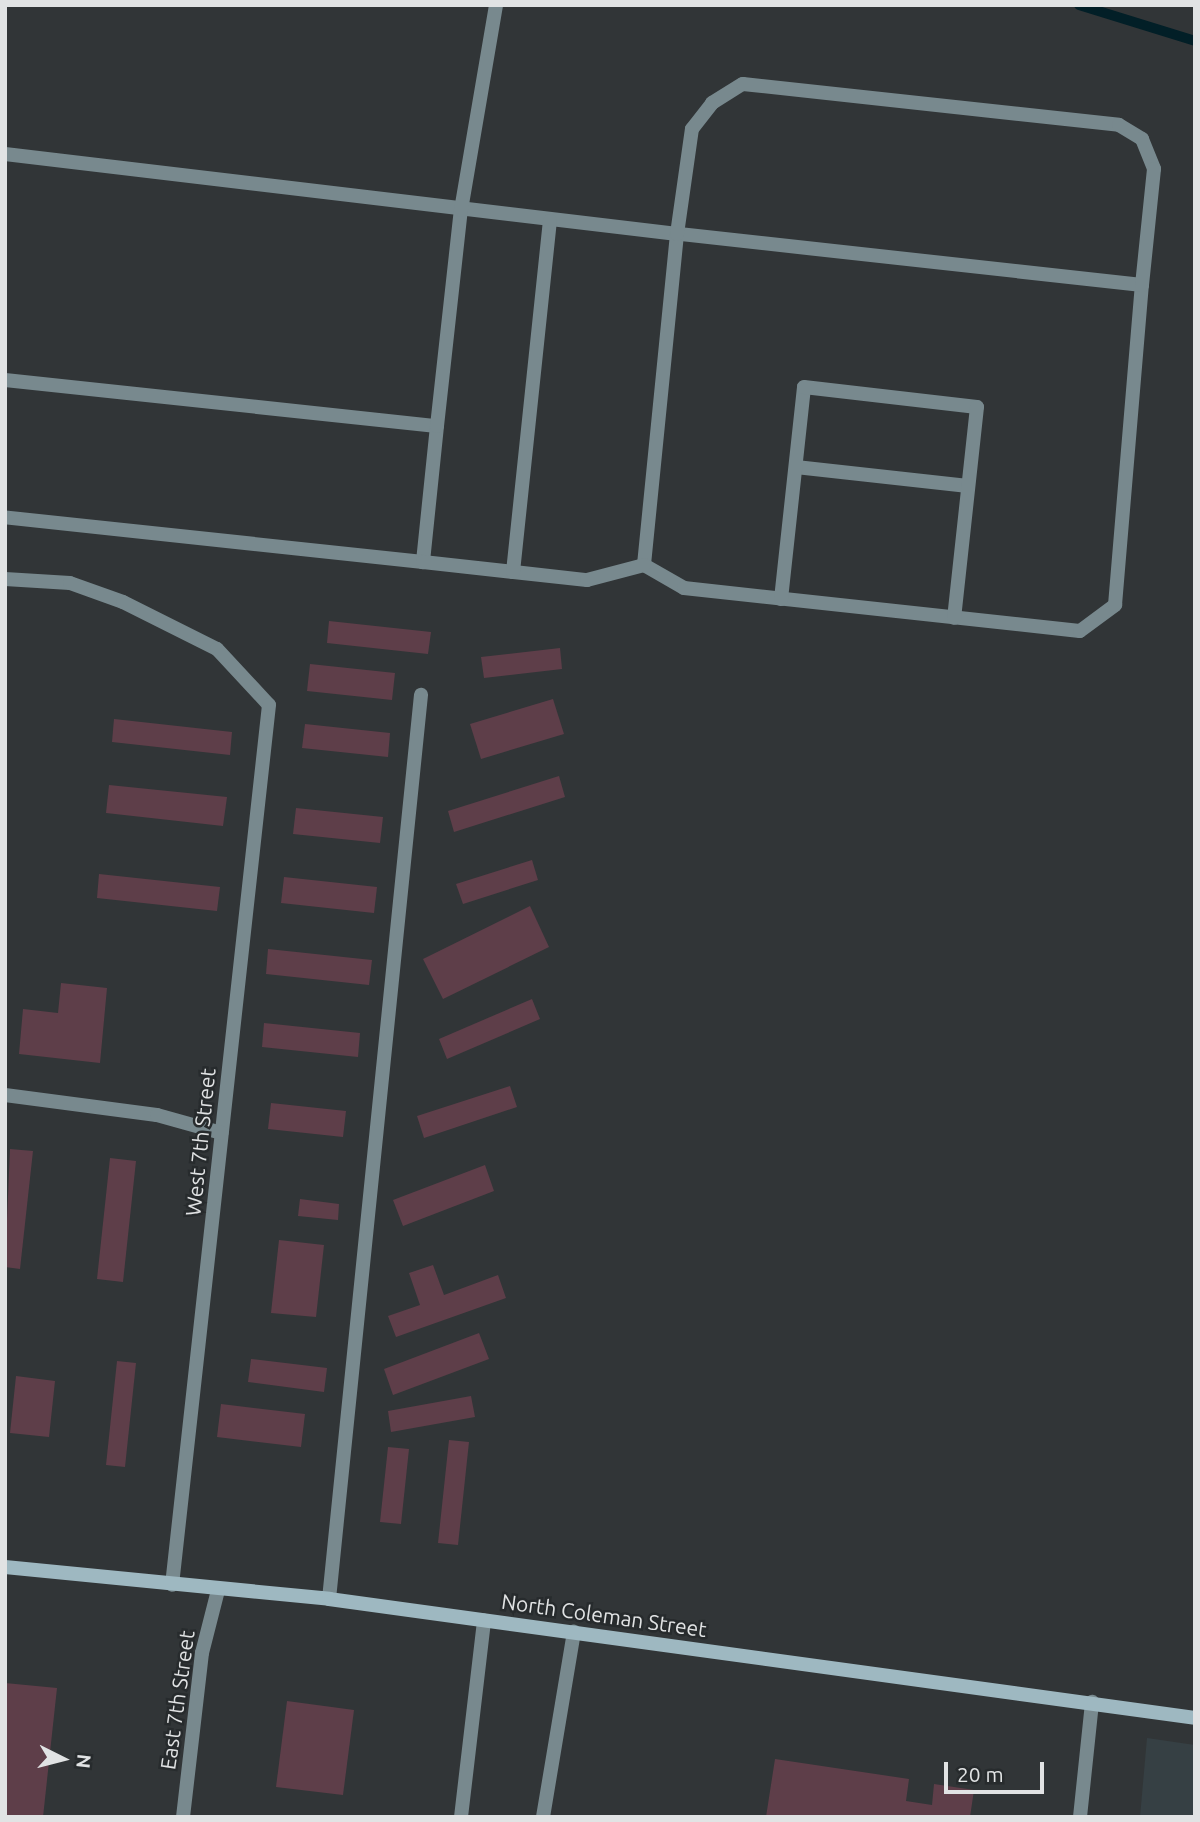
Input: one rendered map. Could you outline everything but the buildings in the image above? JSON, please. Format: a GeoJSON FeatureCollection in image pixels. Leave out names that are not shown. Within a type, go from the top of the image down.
{"type":"FeatureCollection","features":[{"type":"Feature","properties":{"kind":"street"},"geometry":{"type":"LineString","coordinates":[[423,562],[461,210],[496,5]]}},
{"type":"Feature","properties":{"kind":"street"},"geometry":{"type":"LineString","coordinates":[[5,517],[587,580],[644,565],[684,588],[1080,631],[1115,604],[1154,169],[1142,139],[1119,125],[743,84],[712,103],[692,129],[677,234],[644,565]]}},
{"type":"Feature","properties":{"kind":"street"},"geometry":{"type":"LineString","coordinates":[[5,153],[461,210],[1142,285]]}},
{"type":"Feature","properties":{"kind":"street"},"geometry":{"type":"LineString","coordinates":[[513,572],[550,220]]}},
{"type":"Feature","properties":{"kind":"street"},"geometry":{"type":"LineString","coordinates":[[5,380],[437,426]]}},
{"type":"Feature","properties":{"kind":"street"},"geometry":{"type":"LineString","coordinates":[[781,598],[804,387],[977,407],[954,618]]}},
{"type":"Feature","properties":{"kind":"street"},"geometry":{"type":"LineString","coordinates":[[796,467],[968,486]]}},
{"type":"Feature","properties":{"kind":"street","name":"West 7th Street"},"geometry":{"type":"LineString","coordinates":[[5,579],[70,583],[123,602],[218,649],[269,705],[172,1585]]}},
{"type":"Feature","properties":{"kind":"street"},"geometry":{"type":"LineString","coordinates":[[329,1599],[421,695]]}},
{"type":"Feature","properties":{"kind":"street"},"geometry":{"type":"LineString","coordinates":[[5,1096],[157,1115],[222,1133]]}},
{"type":"Feature","properties":{"kind":"street","name":"North Coleman Street"},"geometry":{"type":"LineString","coordinates":[[5,1567],[329,1599],[1195,1718]]}},
{"type":"Feature","properties":{"kind":"street","name":"East 7th Street"},"geometry":{"type":"LineString","coordinates":[[183,1817],[202,1653],[218,1590]]}},
{"type":"Feature","properties":{"kind":"street"},"geometry":{"type":"LineString","coordinates":[[461,1817],[484,1620]]}},
{"type":"Feature","properties":{"kind":"street"},"geometry":{"type":"LineString","coordinates":[[543,1817],[574,1632]]}},
{"type":"Feature","properties":{"kind":"street"},"geometry":{"type":"LineString","coordinates":[[1080,1817],[1093,1702]]}},
{"type":"Feature","properties":{"kind":"shaded area"},"geometry":{"type":"Polygon","coordinates":[[[1147,1738],[1195,1745],[1195,1817],[1140,1817],[1147,1738]]]}},
{"type":"Feature","properties":{"kind":"waterway"},"geometry":{"type":"LineString","coordinates":[[1079,5],[1195,41]]}}]}
